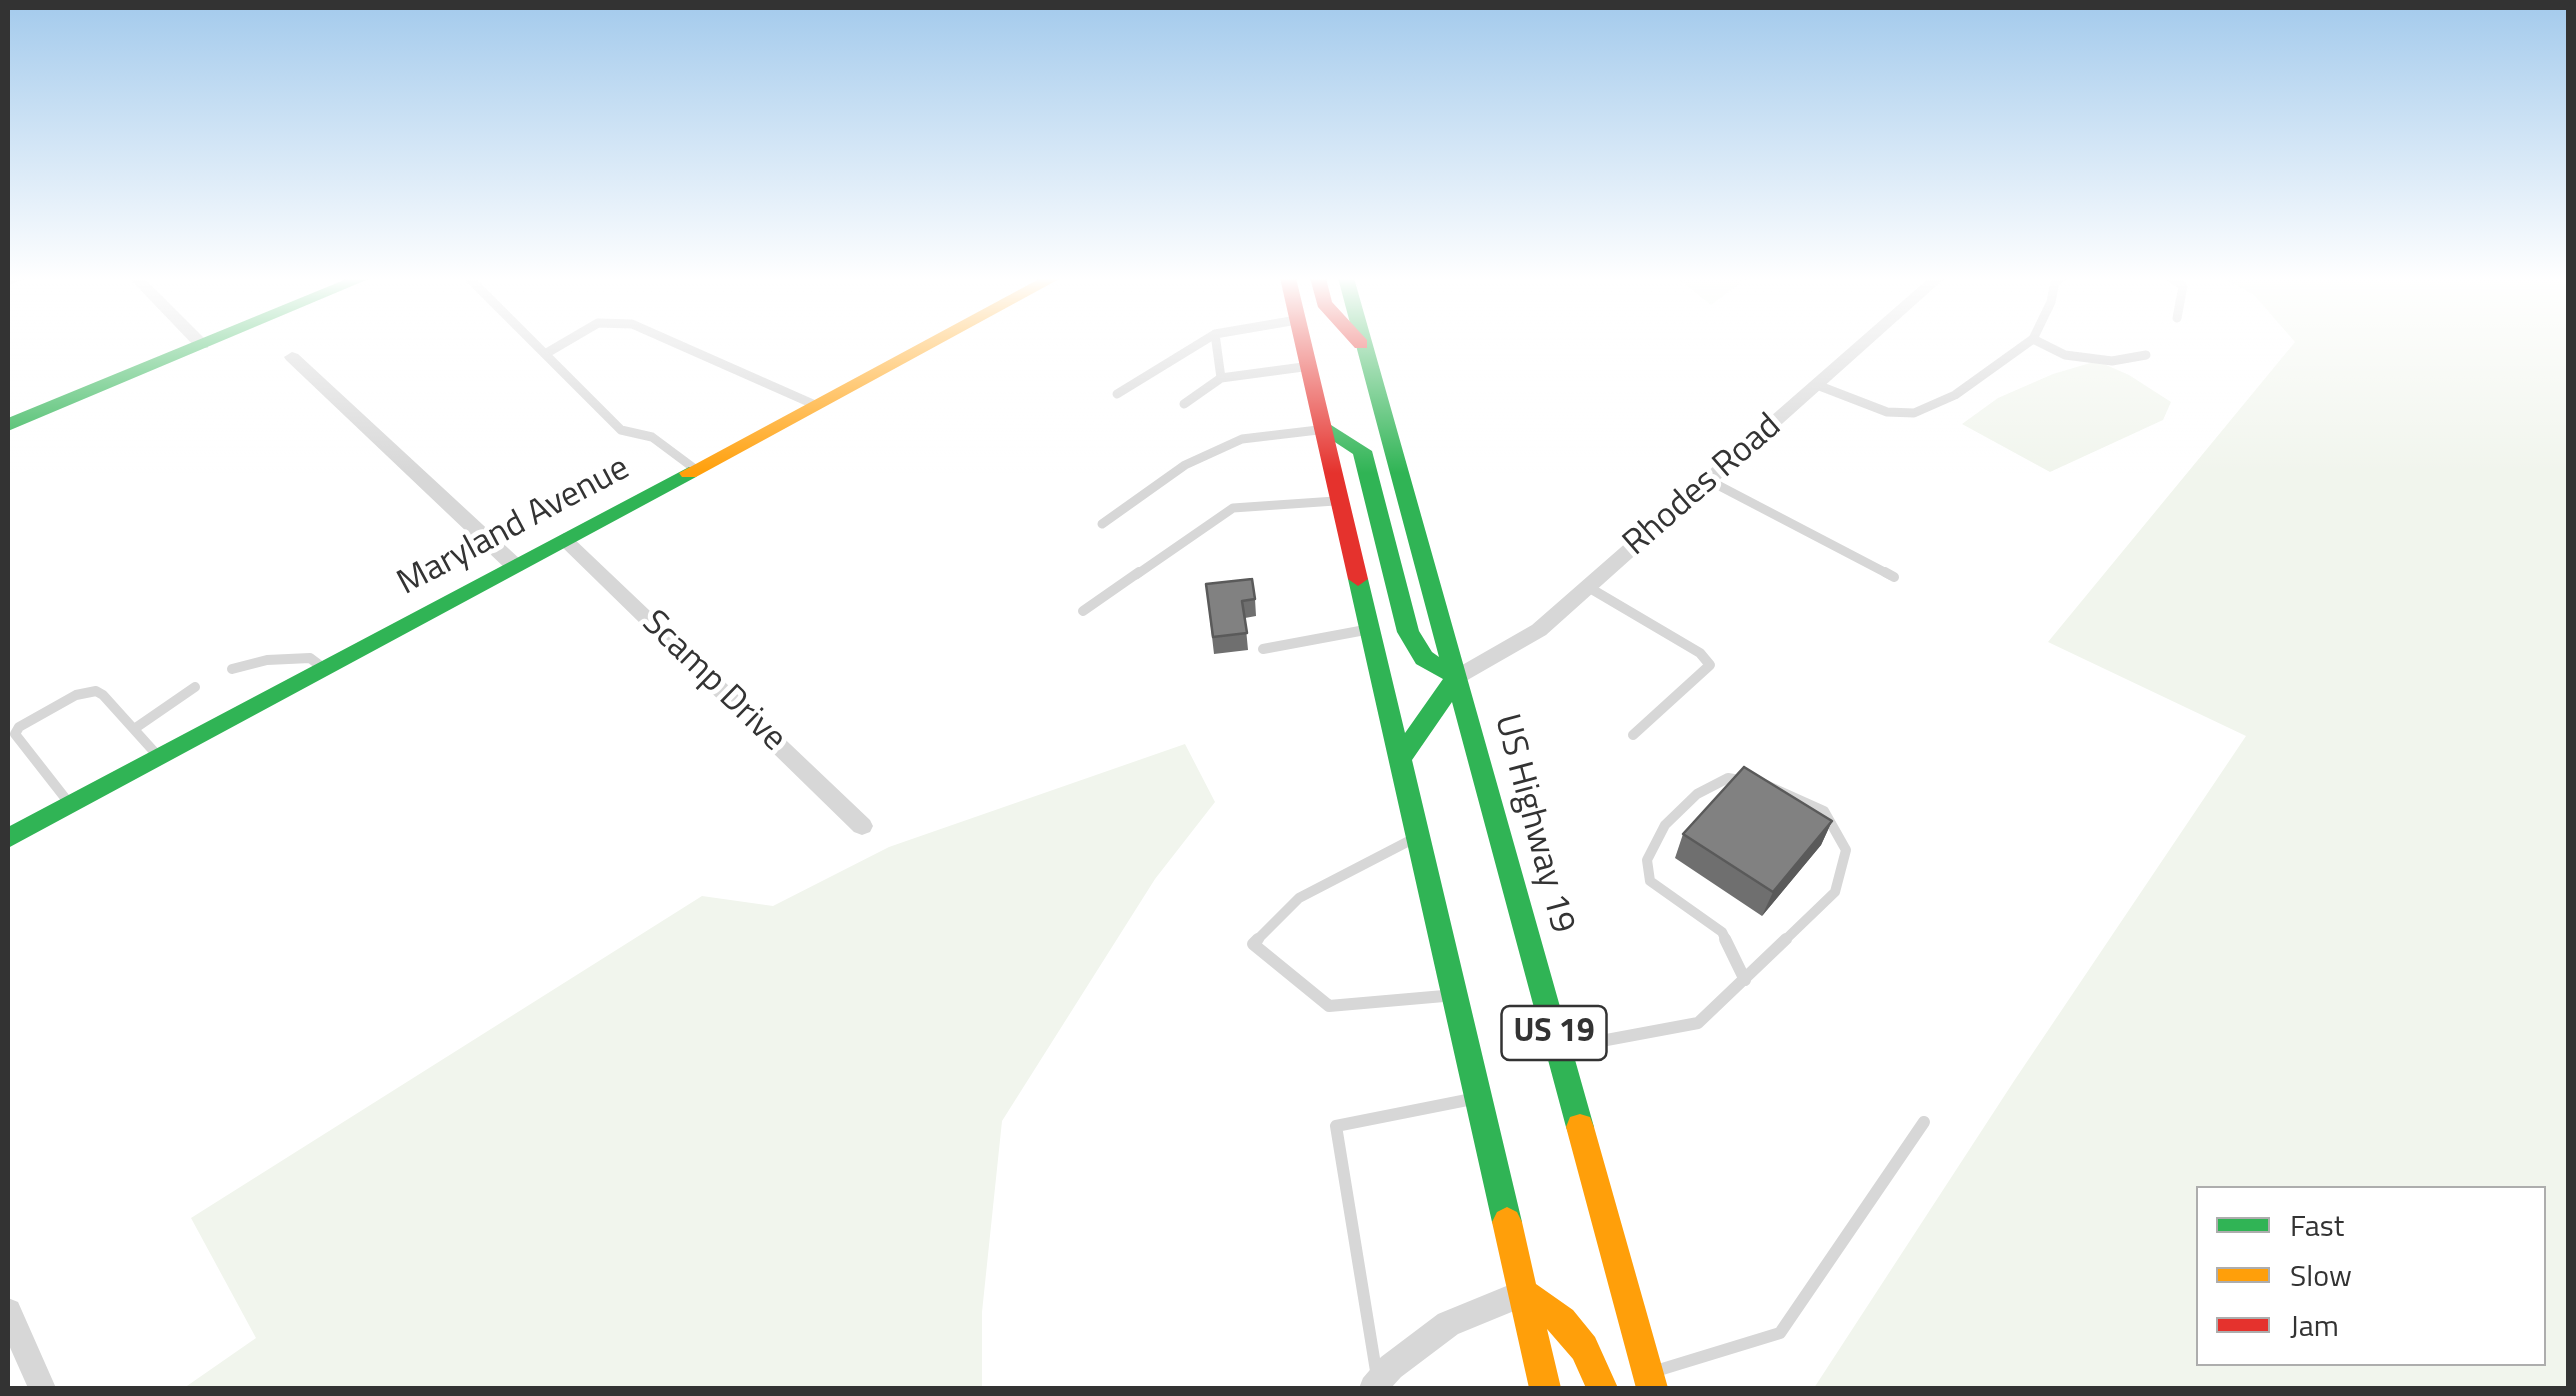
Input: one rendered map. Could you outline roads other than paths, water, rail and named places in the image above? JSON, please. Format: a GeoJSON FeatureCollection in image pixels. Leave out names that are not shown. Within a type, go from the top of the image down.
{"type":"FeatureCollection","features":[{"type":"Feature","properties":{"kind":"main road"},"geometry":{"type":"LineString","coordinates":[[8,425],[206,343]]}},
{"type":"Feature","properties":{"kind":"main road","name":"Maryland Avenue"},"geometry":{"type":"LineString","coordinates":[[8,838],[931,343]]}},
{"type":"Feature","properties":{"kind":"main road","name":"US 19"},"geometry":{"type":"LineString","coordinates":[[1304,343],[1545,1388]]}},
{"type":"Feature","properties":{"kind":"main road"},"geometry":{"type":"LineString","coordinates":[[1361,343],[1366,349]]}},
{"type":"Feature","properties":{"kind":"main road","name":"US Highway 19"},"geometry":{"type":"LineString","coordinates":[[1364,343],[1650,1381]]}},
{"type":"Feature","properties":{"kind":"main road"},"geometry":{"type":"LineString","coordinates":[[1324,429],[1362,451],[1408,632],[1424,658],[1457,677],[1401,758]]}},
{"type":"Feature","properties":{"kind":"main road"},"geometry":{"type":"LineString","coordinates":[[1523,1293],[1562,1321],[1584,1348],[1602,1388]]}},
{"type":"Feature","properties":{"kind":"street","name":"Rhodes Road"},"geometry":{"type":"LineString","coordinates":[[1457,677],[1538,630],[1864,343]]}},
{"type":"Feature","properties":{"kind":"street"},"geometry":{"type":"LineString","coordinates":[[292,357],[515,566]]}},
{"type":"Feature","properties":{"kind":"street","name":"Scamp Drive"},"geometry":{"type":"LineString","coordinates":[[564,539],[862,826]]}},
{"type":"Feature","properties":{"kind":"street"},"geometry":{"type":"LineString","coordinates":[[1376,1385],[1391,1367],[1448,1324],[1523,1293]]}},
{"type":"Feature","properties":{"kind":"street"},"geometry":{"type":"LineString","coordinates":[[8,1312],[42,1388]]}},
{"type":"Feature","properties":{"kind":"lane"},"geometry":{"type":"LineString","coordinates":[[533,343],[621,430],[652,437],[695,469]]}},
{"type":"Feature","properties":{"kind":"lane"},"geometry":{"type":"LineString","coordinates":[[544,354],[563,343]]}},
{"type":"Feature","properties":{"kind":"lane"},"geometry":{"type":"LineString","coordinates":[[675,343],[815,405]]}},
{"type":"Feature","properties":{"kind":"lane"},"geometry":{"type":"LineString","coordinates":[[1118,394],[1200,343]]}},
{"type":"Feature","properties":{"kind":"lane"},"geometry":{"type":"LineString","coordinates":[[1216,343],[1220,378]]}},
{"type":"Feature","properties":{"kind":"lane"},"geometry":{"type":"LineString","coordinates":[[1817,385],[1886,412],[1914,413],[1955,395],[2026,343]]}},
{"type":"Feature","properties":{"kind":"lane"},"geometry":{"type":"LineString","coordinates":[[2040,343],[2064,355],[2112,361],[2146,355]]}},
{"type":"Feature","properties":{"kind":"lane"},"geometry":{"type":"LineString","coordinates":[[1184,404],[1220,378],[1309,366]]}},
{"type":"Feature","properties":{"kind":"lane"},"geometry":{"type":"LineString","coordinates":[[1102,524],[1184,465],[1242,439],[1324,429]]}},
{"type":"Feature","properties":{"kind":"lane"},"geometry":{"type":"LineString","coordinates":[[1710,481],[1894,577]]}},
{"type":"Feature","properties":{"kind":"lane"},"geometry":{"type":"LineString","coordinates":[[1083,611],[1233,508],[1341,501]]}},
{"type":"Feature","properties":{"kind":"lane"},"geometry":{"type":"LineString","coordinates":[[1588,587],[1700,653],[1710,665],[1632,735]]}},
{"type":"Feature","properties":{"kind":"lane"},"geometry":{"type":"LineString","coordinates":[[1263,649],[1371,629]]}},
{"type":"Feature","properties":{"kind":"lane"},"geometry":{"type":"LineString","coordinates":[[232,669],[267,660],[310,658],[324,669]]}},
{"type":"Feature","properties":{"kind":"lane"},"geometry":{"type":"LineString","coordinates":[[134,728],[195,688]]}},
{"type":"Feature","properties":{"kind":"lane"},"geometry":{"type":"LineString","coordinates":[[70,804],[15,734],[19,727],[76,695],[96,690],[158,757]]}},
{"type":"Feature","properties":{"kind":"lane"},"geometry":{"type":"LineString","coordinates":[[1558,1050],[1698,1023],[1745,980],[1836,892],[1846,850],[1824,811],[1778,787],[1728,778],[1697,794],[1665,826],[1647,860],[1650,881],[1722,932],[1745,980]]}},
{"type":"Feature","properties":{"kind":"lane"},"geometry":{"type":"LineString","coordinates":[[1419,836],[1299,898],[1252,944],[1330,1006],[1455,994]]}},
{"type":"Feature","properties":{"kind":"lane"},"geometry":{"type":"LineString","coordinates":[[1376,1385],[1336,1126],[1478,1098]]}},
{"type":"Feature","properties":{"kind":"lane"},"geometry":{"type":"LineString","coordinates":[[1650,1381],[1780,1333],[1924,1122]]}}]}
